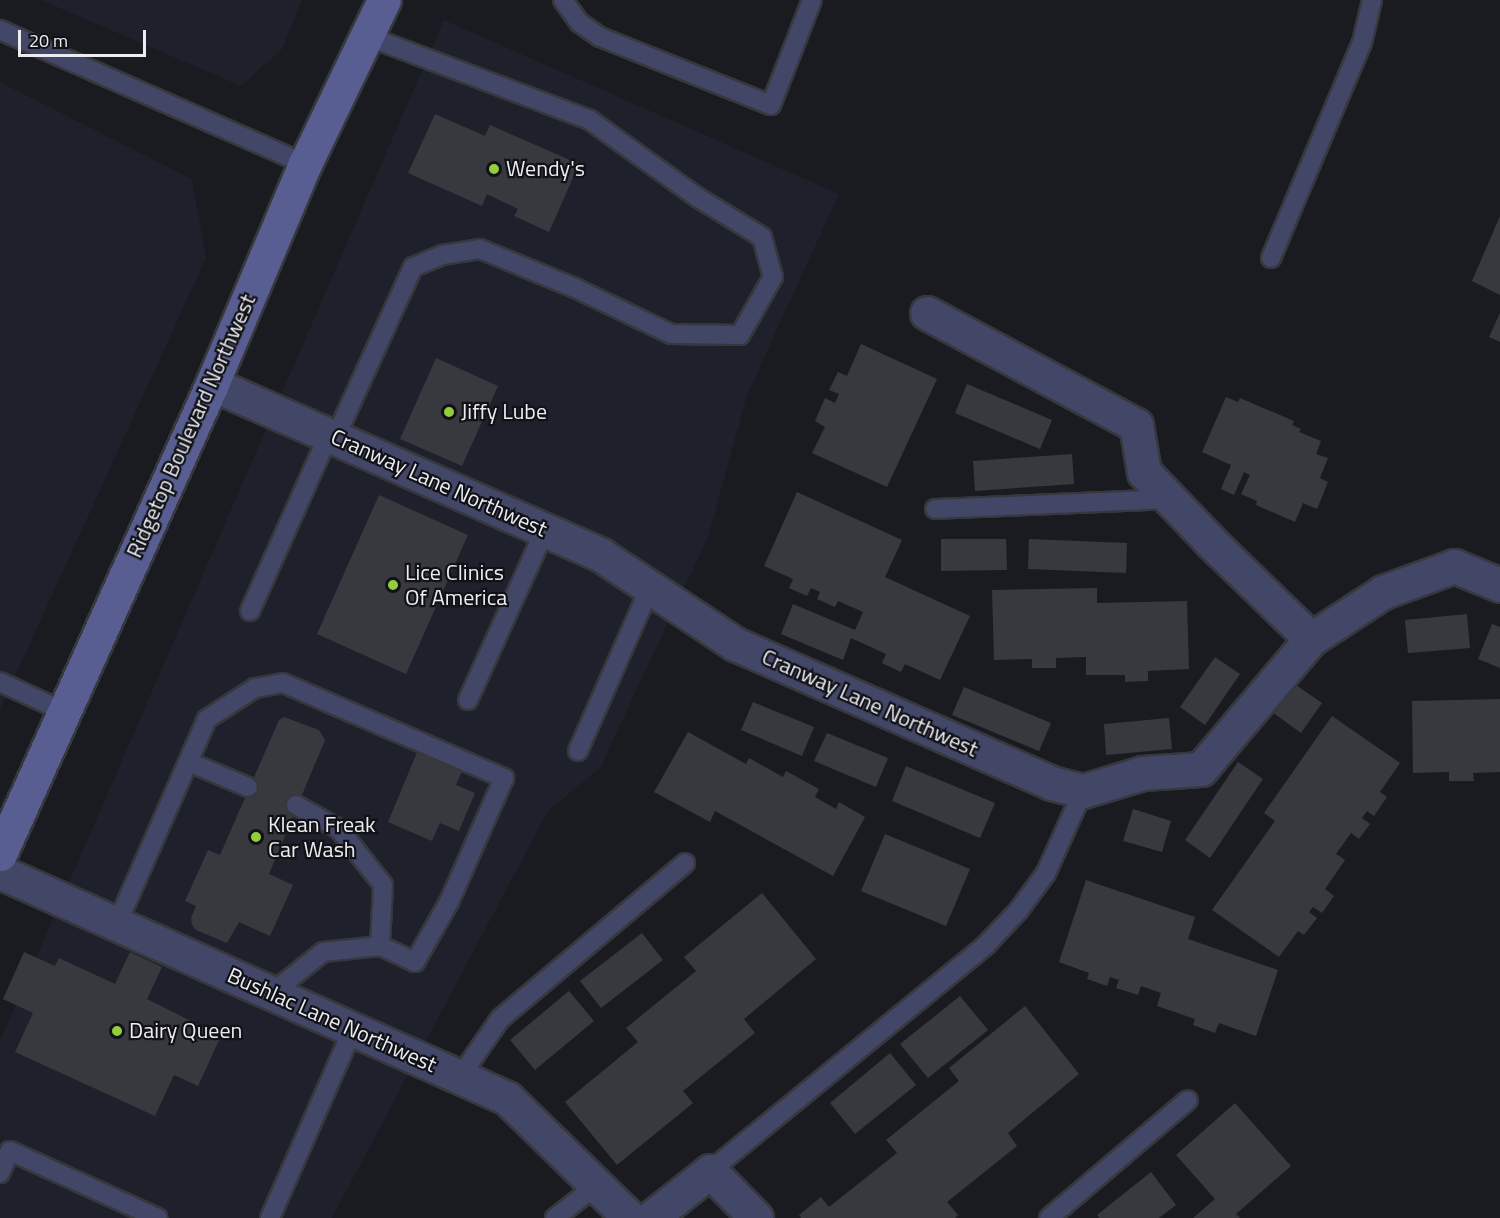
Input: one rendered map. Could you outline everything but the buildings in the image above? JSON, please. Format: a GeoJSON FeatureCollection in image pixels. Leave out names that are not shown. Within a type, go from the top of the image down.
{"type":"FeatureCollection","features":[{"type":"Feature","properties":{"kind":"main road","name":"Ridgetop Boulevard Northwest"},"geometry":{"type":"LineString","coordinates":[[0,854],[212,384],[305,164],[384,0]]}},
{"type":"Feature","properties":{"kind":"street"},"geometry":{"type":"LineString","coordinates":[[927,313],[1136,425],[1144,472],[1212,543],[1311,639]]}},
{"type":"Feature","properties":{"kind":"street","name":"Cranway Lane Northwest"},"geometry":{"type":"LineString","coordinates":[[212,384],[601,555],[735,644],[1051,783],[1083,791]]}},
{"type":"Feature","properties":{"kind":"street"},"geometry":{"type":"LineString","coordinates":[[1083,791],[1143,773],[1201,769],[1311,639],[1383,592],[1454,566],[1500,585]]}},
{"type":"Feature","properties":{"kind":"street","name":"Bushlac Lane Northwest"},"geometry":{"type":"LineString","coordinates":[[0,872],[507,1098],[630,1218]]}},
{"type":"Feature","properties":{"kind":"street"},"geometry":{"type":"LineString","coordinates":[[651,1218],[710,1171],[756,1218]]}},
{"type":"Feature","properties":{"kind":"lane"},"geometry":{"type":"LineString","coordinates":[[563,0],[580,23],[600,37],[682,72],[771,105],[812,0]]}},
{"type":"Feature","properties":{"kind":"lane"},"geometry":{"type":"LineString","coordinates":[[1271,258],[1362,43],[1372,0]]}},
{"type":"Feature","properties":{"kind":"lane"},"geometry":{"type":"LineString","coordinates":[[0,30],[305,164]]}},
{"type":"Feature","properties":{"kind":"lane"},"geometry":{"type":"LineString","coordinates":[[250,611],[413,267],[442,255],[480,249],[575,288],[671,334],[740,335],[773,277],[762,237],[697,197],[590,120],[366,36]]}},
{"type":"Feature","properties":{"kind":"lane"},"geometry":{"type":"LineString","coordinates":[[934,509],[1170,499]]}},
{"type":"Feature","properties":{"kind":"lane"},"geometry":{"type":"LineString","coordinates":[[468,700],[545,530]]}},
{"type":"Feature","properties":{"kind":"lane"},"geometry":{"type":"LineString","coordinates":[[578,751],[650,588]]}},
{"type":"Feature","properties":{"kind":"lane"},"geometry":{"type":"LineString","coordinates":[[0,682],[63,711]]}},
{"type":"Feature","properties":{"kind":"lane"},"geometry":{"type":"LineString","coordinates":[[117,924],[207,719],[255,688],[283,683],[504,778],[448,902],[415,962],[380,946],[322,952],[272,993]]}},
{"type":"Feature","properties":{"kind":"lane"},"geometry":{"type":"LineString","coordinates":[[189,762],[248,787]]}},
{"type":"Feature","properties":{"kind":"lane"},"geometry":{"type":"LineString","coordinates":[[710,1171],[986,945],[1019,910],[1046,873],[1083,791]]}},
{"type":"Feature","properties":{"kind":"lane"},"geometry":{"type":"LineString","coordinates":[[296,805],[339,829],[383,885],[380,946]]}},
{"type":"Feature","properties":{"kind":"lane"},"geometry":{"type":"LineString","coordinates":[[460,1077],[500,1019],[685,863]]}},
{"type":"Feature","properties":{"kind":"lane"},"geometry":{"type":"LineString","coordinates":[[270,1218],[352,1029]]}},
{"type":"Feature","properties":{"kind":"lane"},"geometry":{"type":"LineString","coordinates":[[1049,1218],[1188,1100]]}},
{"type":"Feature","properties":{"kind":"lane"},"geometry":{"type":"LineString","coordinates":[[0,1173],[10,1151],[158,1218]]}},
{"type":"Feature","properties":{"kind":"lane"},"geometry":{"type":"LineString","coordinates":[[555,1218],[597,1185]]}},
{"type":"Feature","properties":{"kind":"shaded area"},"geometry":{"type":"Polygon","coordinates":[[[41,0],[302,0],[282,49],[241,86],[41,0]]]}},
{"type":"Feature","properties":{"kind":"shaded area"},"geometry":{"type":"Polygon","coordinates":[[[444,20],[839,194],[747,395],[708,537],[600,768],[548,811],[332,1218],[0,1218],[0,1041],[444,20]]]}},
{"type":"Feature","properties":{"kind":"shaded area"},"geometry":{"type":"Polygon","coordinates":[[[0,82],[192,179],[206,258],[0,709],[0,82]]]}},
{"type":"Feature","properties":{"kind":"place","name":"Wendy's"},"geometry":{"type":"Point","coordinates":[494,169]}},
{"type":"Feature","properties":{"kind":"place","name":"Jiffy Lube"},"geometry":{"type":"Point","coordinates":[449,412]}},
{"type":"Feature","properties":{"kind":"place","name":"Lice Clinics Of America"},"geometry":{"type":"Point","coordinates":[393,585]}},
{"type":"Feature","properties":{"kind":"place","name":"Klean Freak Car Wash"},"geometry":{"type":"Point","coordinates":[256,837]}},
{"type":"Feature","properties":{"kind":"place","name":"Dairy Queen"},"geometry":{"type":"Point","coordinates":[117,1031]}}]}
